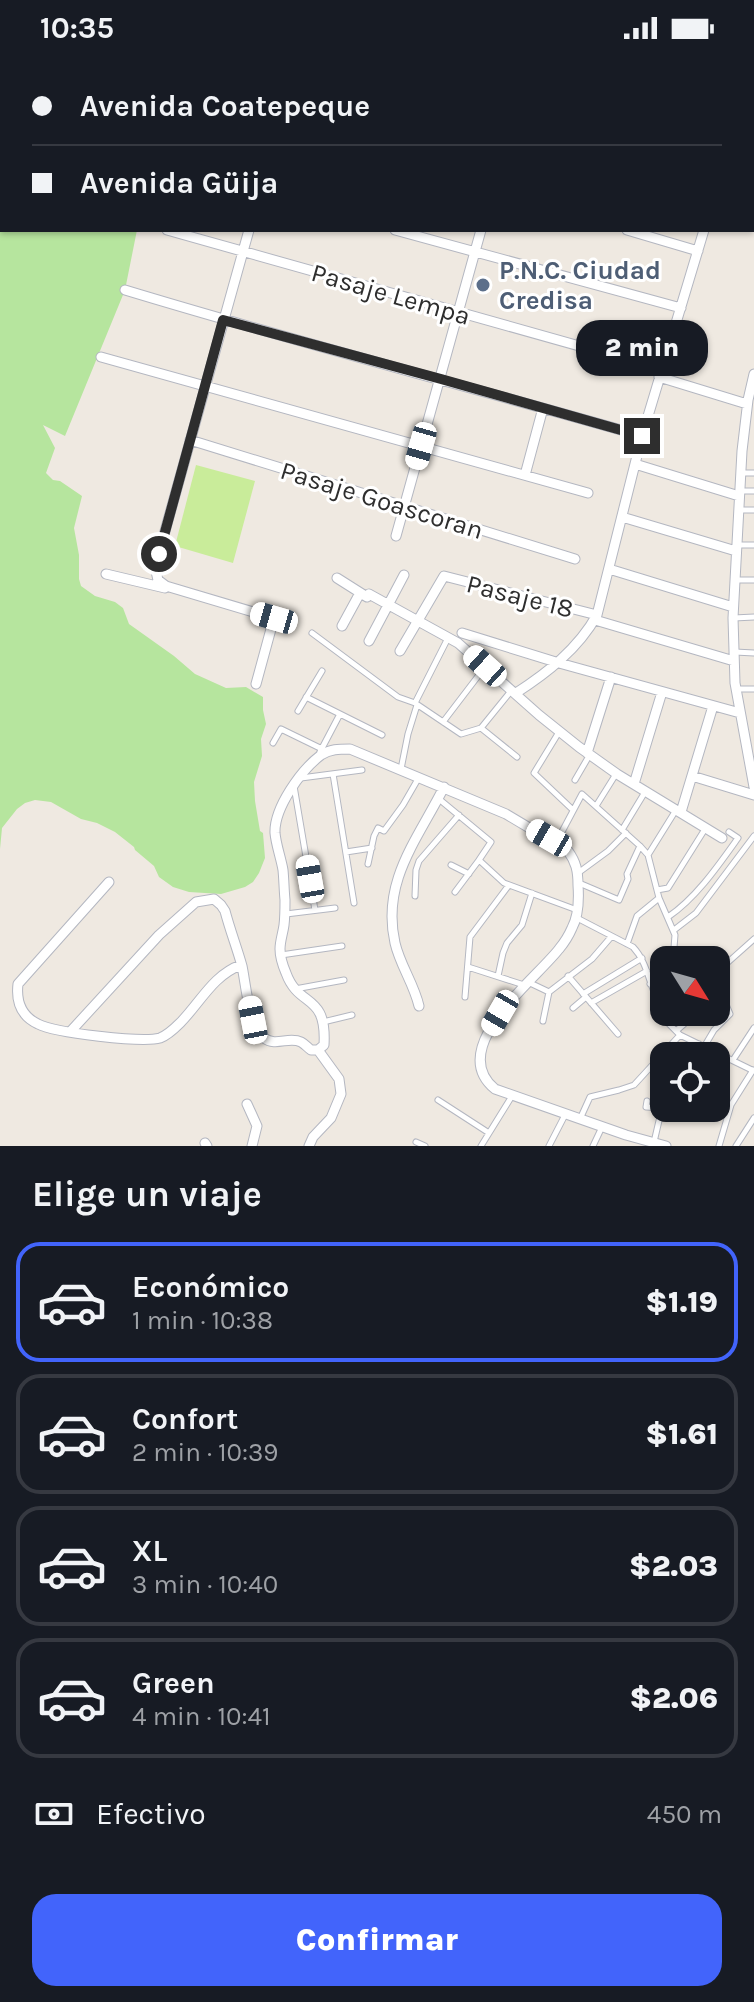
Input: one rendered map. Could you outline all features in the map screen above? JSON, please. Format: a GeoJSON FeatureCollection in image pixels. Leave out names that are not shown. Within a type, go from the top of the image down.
{"type":"FeatureCollection","features":[{"type":"Feature","properties":{"kind":"street","name":"Pasaje Lempa"},"geometry":{"type":"LineString","coordinates":[[174,232],[751,401]]}},
{"type":"Feature","properties":{"kind":"street"},"geometry":{"type":"LineString","coordinates":[[183,592],[158,580],[155,567],[248,232]]}},
{"type":"Feature","properties":{"kind":"street"},"geometry":{"type":"LineString","coordinates":[[402,232],[681,308]]}},
{"type":"Feature","properties":{"kind":"street"},"geometry":{"type":"LineString","coordinates":[[396,536],[480,232]]}},
{"type":"Feature","properties":{"kind":"street"},"geometry":{"type":"LineString","coordinates":[[634,232],[698,251]]}},
{"type":"Feature","properties":{"kind":"street"},"geometry":{"type":"LineString","coordinates":[[514,692],[559,663],[596,618],[642,436],[703,232]]}},
{"type":"Feature","properties":{"kind":"street"},"geometry":{"type":"LineString","coordinates":[[125,290],[642,436]]}},
{"type":"Feature","properties":{"kind":"street"},"geometry":{"type":"LineString","coordinates":[[101,357],[588,493]]}},
{"type":"Feature","properties":{"kind":"street"},"geometry":{"type":"LineString","coordinates":[[754,374],[749,438],[739,494],[733,612],[736,689],[740,713],[748,726],[754,787]]}},
{"type":"Feature","properties":{"kind":"street"},"geometry":{"type":"LineString","coordinates":[[525,475],[543,408]]}},
{"type":"Feature","properties":{"kind":"street","name":"Pasaje Goascoran"},"geometry":{"type":"LineString","coordinates":[[190,440],[575,559]]}},
{"type":"Feature","properties":{"kind":"street"},"geometry":{"type":"LineString","coordinates":[[635,464],[739,494]]}},
{"type":"Feature","properties":{"kind":"street"},"geometry":{"type":"LineString","coordinates":[[622,517],[736,548]]}},
{"type":"Feature","properties":{"kind":"street"},"geometry":{"type":"LineString","coordinates":[[609,569],[733,612]]}},
{"type":"Feature","properties":{"kind":"street"},"geometry":{"type":"LineString","coordinates":[[106,574],[277,619],[256,684]]}},
{"type":"Feature","properties":{"kind":"street"},"geometry":{"type":"LineString","coordinates":[[369,641],[404,575]]}},
{"type":"Feature","properties":{"kind":"street","name":"Pasaje 18"},"geometry":{"type":"LineString","coordinates":[[417,620],[444,576],[734,657]]}},
{"type":"Feature","properties":{"kind":"street"},"geometry":{"type":"LineString","coordinates":[[337,578],[367,597],[369,594],[449,637],[588,754],[706,828],[726,835]]}},
{"type":"Feature","properties":{"kind":"street"},"geometry":{"type":"LineString","coordinates":[[342,626],[360,593]]}},
{"type":"Feature","properties":{"kind":"street"},"geometry":{"type":"LineString","coordinates":[[400,651],[417,620]]}},
{"type":"Feature","properties":{"kind":"street"},"geometry":{"type":"LineString","coordinates":[[462,633],[740,713]]}},
{"type":"Feature","properties":{"kind":"street"},"geometry":{"type":"LineString","coordinates":[[588,754],[611,677]]}},
{"type":"Feature","properties":{"kind":"street"},"geometry":{"type":"LineString","coordinates":[[634,784],[662,692]]}},
{"type":"Feature","properties":{"kind":"street"},"geometry":{"type":"LineString","coordinates":[[678,811],[713,706]]}},
{"type":"Feature","properties":{"kind":"street"},"geometry":{"type":"LineString","coordinates":[[70,1032],[159,935],[196,902],[214,899],[225,911],[253,1020],[261,1036],[269,1041],[301,1042],[311,1050],[318,1050],[324,1045],[323,1022],[316,1006],[295,989],[286,974],[280,951],[285,914],[283,870],[275,831],[281,806],[317,759],[335,749],[350,749],[506,814],[568,851],[574,859],[578,878],[574,924],[560,948],[500,1013],[488,1034],[481,1056],[480,1073],[495,1089],[512,1096],[641,1143],[653,1142],[666,1146]]}},
{"type":"Feature","properties":{"kind":"street"},"geometry":{"type":"LineString","coordinates":[[692,776],[754,795]]}},
{"type":"Feature","properties":{"kind":"street"},"geometry":{"type":"LineString","coordinates":[[419,1006],[394,939],[394,886],[444,787]]}},
{"type":"Feature","properties":{"kind":"street"},"geometry":{"type":"LineString","coordinates":[[109,882],[18,984],[16,1000],[37,1024],[70,1032],[143,1040],[160,1038],[192,1011],[208,988],[228,970],[241,965]]}},
{"type":"Feature","properties":{"kind":"street"},"geometry":{"type":"LineString","coordinates":[[309,1146],[313,1137],[331,1118],[341,1094],[339,1079],[318,1050]]}},
{"type":"Feature","properties":{"kind":"street"},"geometry":{"type":"LineString","coordinates":[[247,1104],[257,1126],[252,1146]]}},
{"type":"Feature","properties":{"kind":"lane"},"geometry":{"type":"LineString","coordinates":[[741,473],[754,473]]}},
{"type":"Feature","properties":{"kind":"lane"},"geometry":{"type":"LineString","coordinates":[[739,494],[754,491]]}},
{"type":"Feature","properties":{"kind":"lane"},"geometry":{"type":"LineString","coordinates":[[738,510],[754,510]]}},
{"type":"Feature","properties":{"kind":"lane"},"geometry":{"type":"LineString","coordinates":[[736,548],[754,545]]}},
{"type":"Feature","properties":{"kind":"lane"},"geometry":{"type":"LineString","coordinates":[[734,580],[754,580]]}},
{"type":"Feature","properties":{"kind":"lane"},"geometry":{"type":"LineString","coordinates":[[733,612],[754,617]]}},
{"type":"Feature","properties":{"kind":"lane"},"geometry":{"type":"LineString","coordinates":[[312,633],[398,697],[416,704],[461,734],[481,728],[514,692]]}},
{"type":"Feature","properties":{"kind":"lane"},"geometry":{"type":"LineString","coordinates":[[401,769],[416,704],[449,637]]}},
{"type":"Feature","properties":{"kind":"lane"},"geometry":{"type":"LineString","coordinates":[[734,657],[754,653]]}},
{"type":"Feature","properties":{"kind":"lane"},"geometry":{"type":"LineString","coordinates":[[443,722],[485,666]]}},
{"type":"Feature","properties":{"kind":"lane"},"geometry":{"type":"LineString","coordinates":[[298,711],[322,671]]}},
{"type":"Feature","properties":{"kind":"lane"},"geometry":{"type":"LineString","coordinates":[[736,689],[754,689]]}},
{"type":"Feature","properties":{"kind":"lane"},"geometry":{"type":"LineString","coordinates":[[306,697],[382,735]]}},
{"type":"Feature","properties":{"kind":"lane"},"geometry":{"type":"LineString","coordinates":[[317,759],[340,714]]}},
{"type":"Feature","properties":{"kind":"lane"},"geometry":{"type":"LineString","coordinates":[[481,728],[517,757]]}},
{"type":"Feature","properties":{"kind":"lane"},"geometry":{"type":"LineString","coordinates":[[273,743],[281,729],[322,749]]}},
{"type":"Feature","properties":{"kind":"lane"},"geometry":{"type":"LineString","coordinates":[[559,732],[534,773],[573,810]]}},
{"type":"Feature","properties":{"kind":"lane"},"geometry":{"type":"LineString","coordinates":[[575,780],[588,754]]}},
{"type":"Feature","properties":{"kind":"lane"},"geometry":{"type":"LineString","coordinates":[[315,910],[297,782],[362,770]]}},
{"type":"Feature","properties":{"kind":"lane"},"geometry":{"type":"LineString","coordinates":[[596,807],[616,773]]}},
{"type":"Feature","properties":{"kind":"lane"},"geometry":{"type":"LineString","coordinates":[[333,774],[354,903]]}},
{"type":"Feature","properties":{"kind":"lane"},"geometry":{"type":"LineString","coordinates":[[368,864],[378,828],[384,831],[419,777]]}},
{"type":"Feature","properties":{"kind":"lane"},"geometry":{"type":"LineString","coordinates":[[640,846],[619,900],[578,878],[608,851],[624,831],[646,791]]}},
{"type":"Feature","properties":{"kind":"lane"},"geometry":{"type":"LineString","coordinates":[[556,843],[582,794],[648,855],[659,898],[674,930],[674,946]]}},
{"type":"Feature","properties":{"kind":"lane"},"geometry":{"type":"LineString","coordinates":[[439,799],[491,842],[455,892]]}},
{"type":"Feature","properties":{"kind":"lane"},"geometry":{"type":"LineString","coordinates":[[648,855],[678,811]]}},
{"type":"Feature","properties":{"kind":"lane"},"geometry":{"type":"LineString","coordinates":[[415,896],[419,861],[459,815]]}},
{"type":"Feature","properties":{"kind":"lane"},"geometry":{"type":"LineString","coordinates":[[657,890],[668,888],[706,828]]}},
{"type":"Feature","properties":{"kind":"lane"},"geometry":{"type":"LineString","coordinates":[[668,917],[696,892],[738,838],[726,835]]}},
{"type":"Feature","properties":{"kind":"lane"},"geometry":{"type":"LineString","coordinates":[[674,930],[696,913],[754,836]]}},
{"type":"Feature","properties":{"kind":"lane"},"geometry":{"type":"LineString","coordinates":[[346,852],[372,848]]}},
{"type":"Feature","properties":{"kind":"lane"},"geometry":{"type":"LineString","coordinates":[[479,860],[504,883],[577,914],[611,937],[633,947],[642,958],[650,984]]}},
{"type":"Feature","properties":{"kind":"lane"},"geometry":{"type":"LineString","coordinates":[[451,865],[469,874]]}},
{"type":"Feature","properties":{"kind":"lane"},"geometry":{"type":"LineString","coordinates":[[465,997],[470,937],[509,885]]}},
{"type":"Feature","properties":{"kind":"lane"},"geometry":{"type":"LineString","coordinates":[[498,976],[507,943],[522,925],[532,893]]}},
{"type":"Feature","properties":{"kind":"lane"},"geometry":{"type":"LineString","coordinates":[[627,944],[637,916],[659,898]]}},
{"type":"Feature","properties":{"kind":"lane"},"geometry":{"type":"LineString","coordinates":[[285,914],[335,908]]}},
{"type":"Feature","properties":{"kind":"lane"},"geometry":{"type":"LineString","coordinates":[[543,1021],[549,992],[592,959],[611,937]]}},
{"type":"Feature","properties":{"kind":"lane"},"geometry":{"type":"LineString","coordinates":[[730,960],[754,939]]}},
{"type":"Feature","properties":{"kind":"lane"},"geometry":{"type":"LineString","coordinates":[[281,955],[342,946]]}},
{"type":"Feature","properties":{"kind":"lane"},"geometry":{"type":"LineString","coordinates":[[573,1008],[584,996],[642,958]]}},
{"type":"Feature","properties":{"kind":"lane"},"geometry":{"type":"LineString","coordinates":[[468,967],[549,992]]}},
{"type":"Feature","properties":{"kind":"lane"},"geometry":{"type":"LineString","coordinates":[[591,1003],[647,971]]}},
{"type":"Feature","properties":{"kind":"lane"},"geometry":{"type":"LineString","coordinates":[[568,976],[618,1034]]}},
{"type":"Feature","properties":{"kind":"lane"},"geometry":{"type":"LineString","coordinates":[[295,989],[344,980]]}},
{"type":"Feature","properties":{"kind":"lane"},"geometry":{"type":"LineString","coordinates":[[323,1022],[352,1015]]}},
{"type":"Feature","properties":{"kind":"lane"},"geometry":{"type":"LineString","coordinates":[[671,1026],[695,1042]]}},
{"type":"Feature","properties":{"kind":"lane"},"geometry":{"type":"LineString","coordinates":[[671,1042],[685,1026]]}},
{"type":"Feature","properties":{"kind":"lane"},"geometry":{"type":"LineString","coordinates":[[705,1042],[718,1026]]}},
{"type":"Feature","properties":{"kind":"lane"},"geometry":{"type":"LineString","coordinates":[[719,1146],[731,1105],[754,1071],[732,1060],[754,1028]]}},
{"type":"Feature","properties":{"kind":"lane"},"geometry":{"type":"LineString","coordinates":[[580,1119],[590,1097],[634,1085],[650,1067]]}},
{"type":"Feature","properties":{"kind":"lane"},"geometry":{"type":"LineString","coordinates":[[481,1146],[512,1096]]}},
{"type":"Feature","properties":{"kind":"lane"},"geometry":{"type":"LineString","coordinates":[[438,1100],[489,1133]]}},
{"type":"Feature","properties":{"kind":"lane"},"geometry":{"type":"LineString","coordinates":[[647,1101],[646,1107],[650,1107]]}},
{"type":"Feature","properties":{"kind":"lane"},"geometry":{"type":"LineString","coordinates":[[549,1146],[566,1114]]}},
{"type":"Feature","properties":{"kind":"lane"},"geometry":{"type":"LineString","coordinates":[[736,1146],[754,1118]]}},
{"type":"Feature","properties":{"kind":"lane"},"geometry":{"type":"LineString","coordinates":[[653,1142],[658,1122]]}},
{"type":"Feature","properties":{"kind":"lane"},"geometry":{"type":"LineString","coordinates":[[593,1146],[602,1127]]}},
{"type":"Feature","properties":{"kind":"lane"},"geometry":{"type":"LineString","coordinates":[[416,1142],[425,1146]]}},
{"type":"Feature","properties":{"kind":"green space"},"geometry":{"type":"Polygon","coordinates":[[[0,232],[137,232],[125,290],[65,436],[43,425],[55,448],[46,473],[82,496],[74,528],[81,586],[123,608],[129,624],[195,674],[226,688],[246,687],[263,697],[266,724],[261,739],[262,756],[254,782],[265,858],[253,882],[245,887],[221,894],[189,892],[173,887],[159,877],[154,866],[115,832],[81,819],[51,802],[35,800],[17,809],[2,828],[0,849],[0,232]]]}},
{"type":"Feature","properties":{"kind":"green space"},"geometry":{"type":"Polygon","coordinates":[[[196,465],[255,481],[233,563],[175,546],[196,465]]]}},
{"type":"Feature","properties":{"kind":"place","name":"P.N.C. Ciudad Credisa"},"geometry":{"type":"Point","coordinates":[483,285]}},
{"type":"Feature","properties":{"kind":"route"},"geometry":{"type":"LineString","coordinates":[[159,554],[223,320],[642,436]]}}]}
